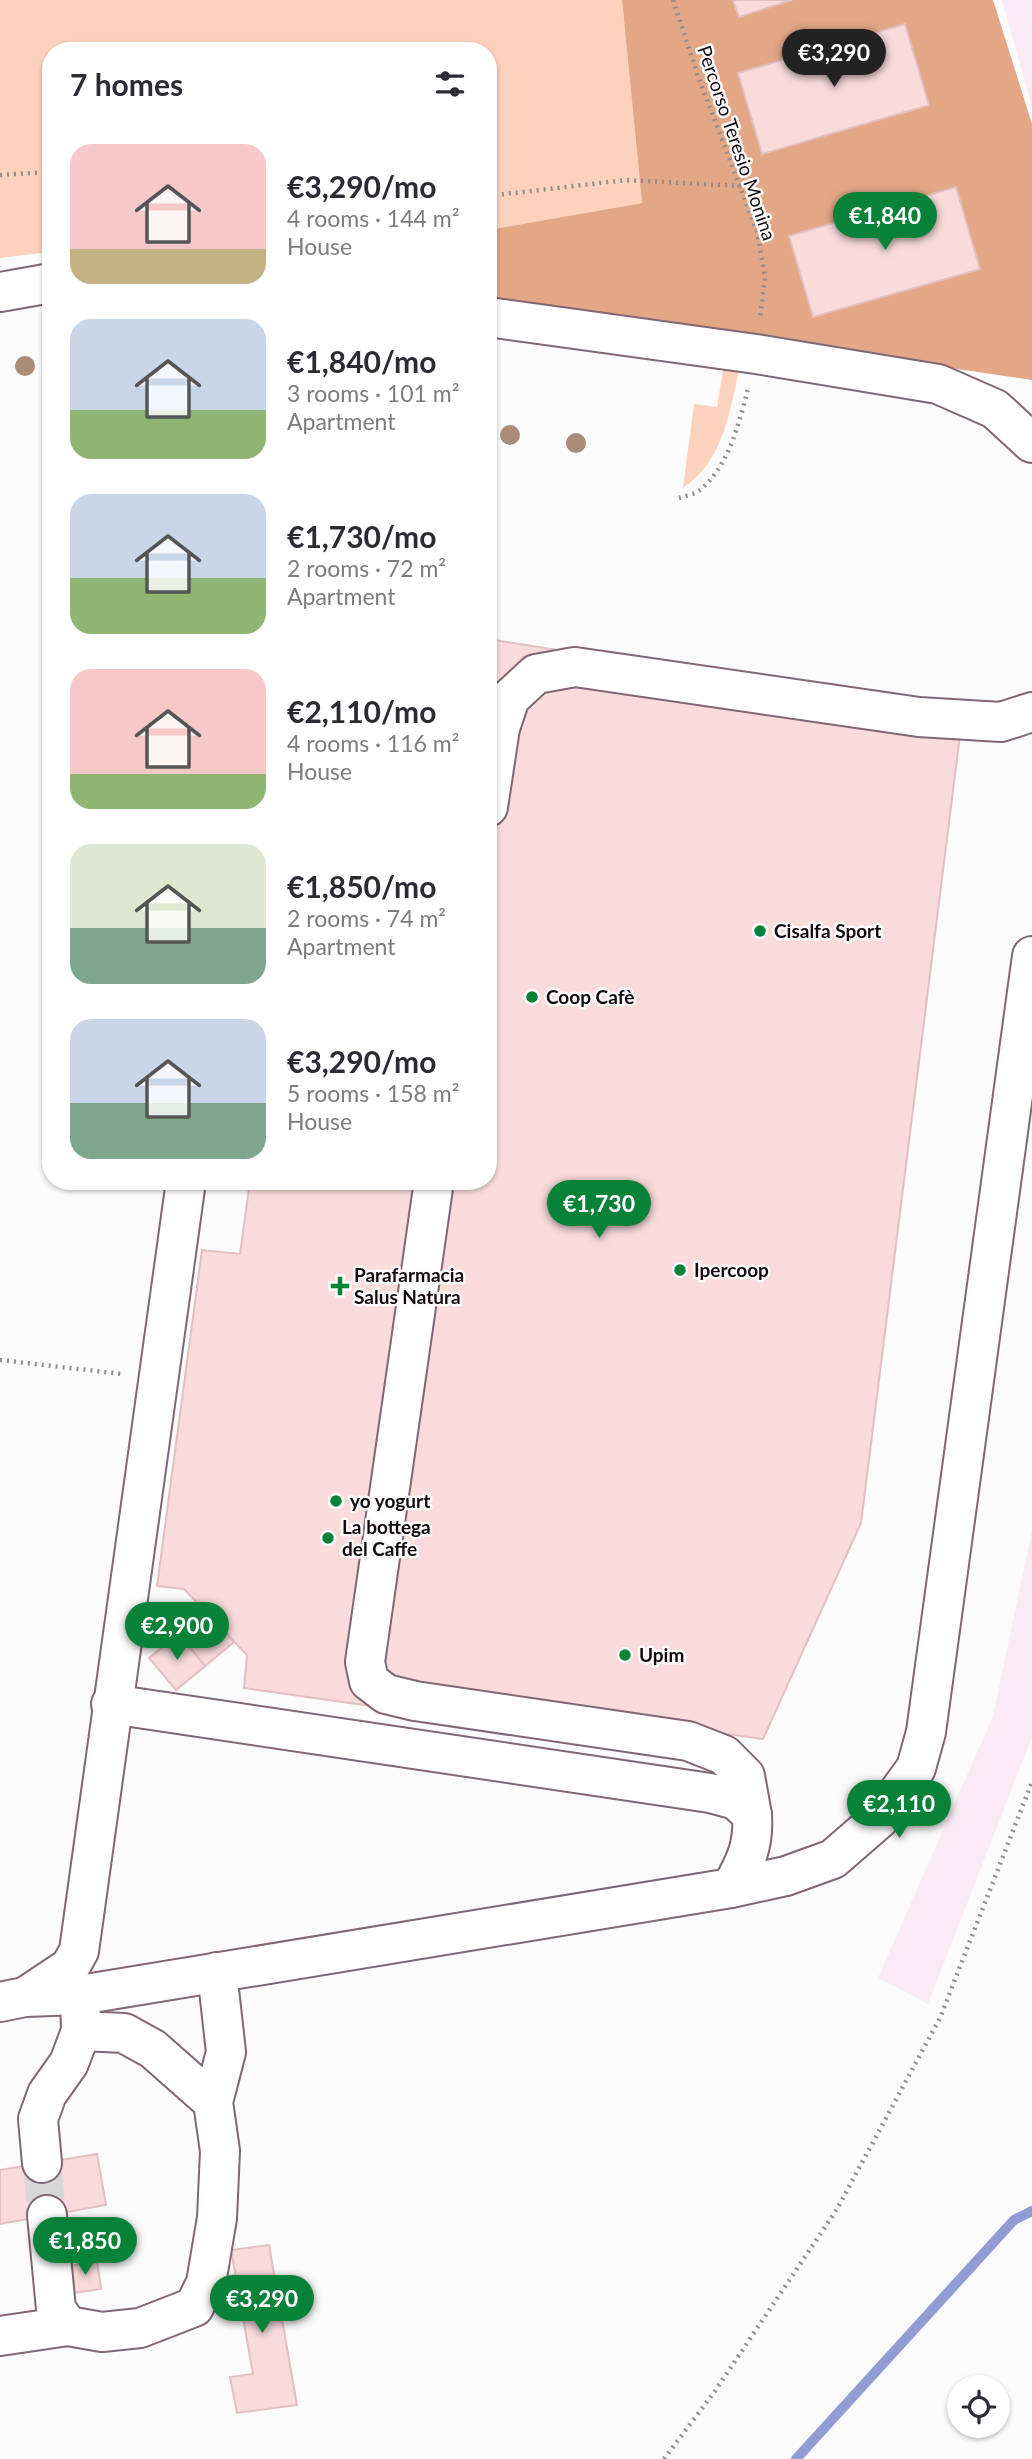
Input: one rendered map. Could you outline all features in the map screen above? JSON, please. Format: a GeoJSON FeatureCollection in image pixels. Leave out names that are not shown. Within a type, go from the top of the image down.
{"type":"FeatureCollection","features":[{"type":"Feature","properties":{"kind":"street"},"geometry":{"type":"LineString","coordinates":[[0,292],[42,285]]}},
{"type":"Feature","properties":{"kind":"street"},"geometry":{"type":"LineString","coordinates":[[497,318],[756,354],[938,384],[995,409],[1032,443]]}},
{"type":"Feature","properties":{"kind":"street"},"geometry":{"type":"LineString","coordinates":[[497,748],[509,698],[536,674],[575,667],[919,717],[1001,722],[1032,712]]}},
{"type":"Feature","properties":{"kind":"street"},"geometry":{"type":"LineString","coordinates":[[80,2013],[217,1972],[731,1888],[786,1875],[833,1859],[879,1819],[916,1768],[926,1732],[1032,957]]}},
{"type":"Feature","properties":{"kind":"street"},"geometry":{"type":"LineString","coordinates":[[12,2000],[70,1968],[79,1951],[111,1704],[185,1190]]}},
{"type":"Feature","properties":{"kind":"street"},"geometry":{"type":"LineString","coordinates":[[433,1190],[365,1662],[369,1681],[386,1694],[415,1701],[688,1741],[724,1755],[746,1776],[752,1815],[753,1837],[745,1864],[731,1888]]}},
{"type":"Feature","properties":{"kind":"street"},"geometry":{"type":"LineString","coordinates":[[111,1704],[710,1793],[736,1800],[752,1815]]}},
{"type":"Feature","properties":{"kind":"street"},"geometry":{"type":"LineString","coordinates":[[0,2336],[68,2326],[102,2332],[140,2328],[194,2307],[206,2283],[217,2218],[220,2151],[213,2102],[226,2052],[217,1972]]}},
{"type":"Feature","properties":{"kind":"street"},"geometry":{"type":"LineString","coordinates":[[12,2000],[80,2013],[124,2033],[153,2049],[213,2102]]}},
{"type":"Feature","properties":{"kind":"street"},"geometry":{"type":"LineString","coordinates":[[41,2163],[38,2119],[47,2094],[69,2063],[80,2013]]}},
{"type":"Feature","properties":{"kind":"street"},"geometry":{"type":"LineString","coordinates":[[47,2216],[56,2309],[68,2326]]}},
{"type":"Feature","properties":{"kind":"path","name":"Percorso Teresio Monina"},"geometry":{"type":"LineString","coordinates":[[673,0],[698,76],[742,186],[757,232],[765,276],[759,329]]}},
{"type":"Feature","properties":{"kind":"path"},"geometry":{"type":"LineString","coordinates":[[0,175],[42,173]]}},
{"type":"Feature","properties":{"kind":"path"},"geometry":{"type":"LineString","coordinates":[[497,195],[626,180],[742,186]]}},
{"type":"Feature","properties":{"kind":"path"},"geometry":{"type":"LineString","coordinates":[[680,498],[698,492],[715,474],[735,435],[750,380]]}},
{"type":"Feature","properties":{"kind":"path"},"geometry":{"type":"LineString","coordinates":[[0,1360],[158,1378]]}},
{"type":"Feature","properties":{"kind":"path"},"geometry":{"type":"LineString","coordinates":[[664,2459],[715,2391],[838,2209],[940,2018],[1032,1782]]}},
{"type":"Feature","properties":{"kind":"shaded area"},"geometry":{"type":"Polygon","coordinates":[[[0,0],[622,0],[642,203],[497,228],[497,42],[42,42],[42,253],[0,258],[0,0]]]}},
{"type":"Feature","properties":{"kind":"shaded area"},"geometry":{"type":"Polygon","coordinates":[[[622,0],[993,0],[1032,124],[1032,380],[497,300],[497,228],[642,203],[622,0]]]}},
{"type":"Feature","properties":{"kind":"shaded area"},"geometry":{"type":"Polygon","coordinates":[[[1002,0],[1032,0],[1032,106],[1002,0]]]}},
{"type":"Feature","properties":{"kind":"shaded area"},"geometry":{"type":"Polygon","coordinates":[[[724,364],[740,365],[723,433],[708,463],[697,477],[683,488],[694,404],[717,407],[724,364]]]}},
{"type":"Feature","properties":{"kind":"shaded area"},"geometry":{"type":"Polygon","coordinates":[[[1032,1530],[1032,1737],[928,2004],[878,1978],[993,1716],[1032,1530]]]}},
{"type":"Feature","properties":{"kind":"building"},"geometry":{"type":"Polygon","coordinates":[[[733,0],[792,0],[739,17],[733,0]]]}},
{"type":"Feature","properties":{"kind":"building"},"geometry":{"type":"Polygon","coordinates":[[[905,24],[929,105],[762,154],[738,73],[905,24]]]}},
{"type":"Feature","properties":{"kind":"building"},"geometry":{"type":"Polygon","coordinates":[[[956,187],[980,269],[813,317],[789,236],[956,187]]]}},
{"type":"Feature","properties":{"kind":"building"},"geometry":{"type":"Polygon","coordinates":[[[497,640],[577,653],[960,735],[861,1523],[763,1739],[417,1692],[414,1712],[244,1688],[247,1655],[184,1589],[157,1586],[202,1250],[240,1254],[249,1190],[497,1190],[497,640]]]}},
{"type":"Feature","properties":{"kind":"building"},"geometry":{"type":"Polygon","coordinates":[[[206,1612],[234,1642],[205,1666],[179,1634],[206,1612]]]}},
{"type":"Feature","properties":{"kind":"building"},"geometry":{"type":"Polygon","coordinates":[[[179,1634],[205,1666],[176,1690],[149,1658],[179,1634]]]}},
{"type":"Feature","properties":{"kind":"building"},"geometry":{"type":"Polygon","coordinates":[[[97,2154],[106,2205],[0,2224],[0,2170],[97,2154]]]}},
{"type":"Feature","properties":{"kind":"building"},"geometry":{"type":"Polygon","coordinates":[[[269,2245],[297,2405],[237,2413],[230,2377],[253,2374],[231,2250],[269,2245]]]}},
{"type":"Feature","properties":{"kind":"building"},"geometry":{"type":"Polygon","coordinates":[[[97,2261],[101,2289],[73,2293],[69,2266],[97,2261]]]}},
{"type":"Feature","properties":{"kind":"waterway"},"geometry":{"type":"LineString","coordinates":[[796,2459],[1014,2220],[1032,2211]]}},
{"type":"Feature","properties":{"kind":"tunnel"},"geometry":{"type":"LineString","coordinates":[[42,2163],[47,2215]]}},
{"type":"Feature","properties":{"kind":"place","name":"Cisalfa Sport"},"geometry":{"type":"Point","coordinates":[760,931]}},
{"type":"Feature","properties":{"kind":"place","name":"Coop Cafè"},"geometry":{"type":"Point","coordinates":[532,997]}},
{"type":"Feature","properties":{"kind":"place","name":"Ipercoop"},"geometry":{"type":"Point","coordinates":[680,1270]}},
{"type":"Feature","properties":{"kind":"place","name":"Parafarmacia Salus Natura"},"geometry":{"type":"Point","coordinates":[340,1286]}},
{"type":"Feature","properties":{"kind":"place","name":"yo yogurt"},"geometry":{"type":"Point","coordinates":[336,1501]}},
{"type":"Feature","properties":{"kind":"place","name":"La bottega del Caffe"},"geometry":{"type":"Point","coordinates":[328,1538]}},
{"type":"Feature","properties":{"kind":"place","name":"Upim"},"geometry":{"type":"Point","coordinates":[625,1655]}}]}
